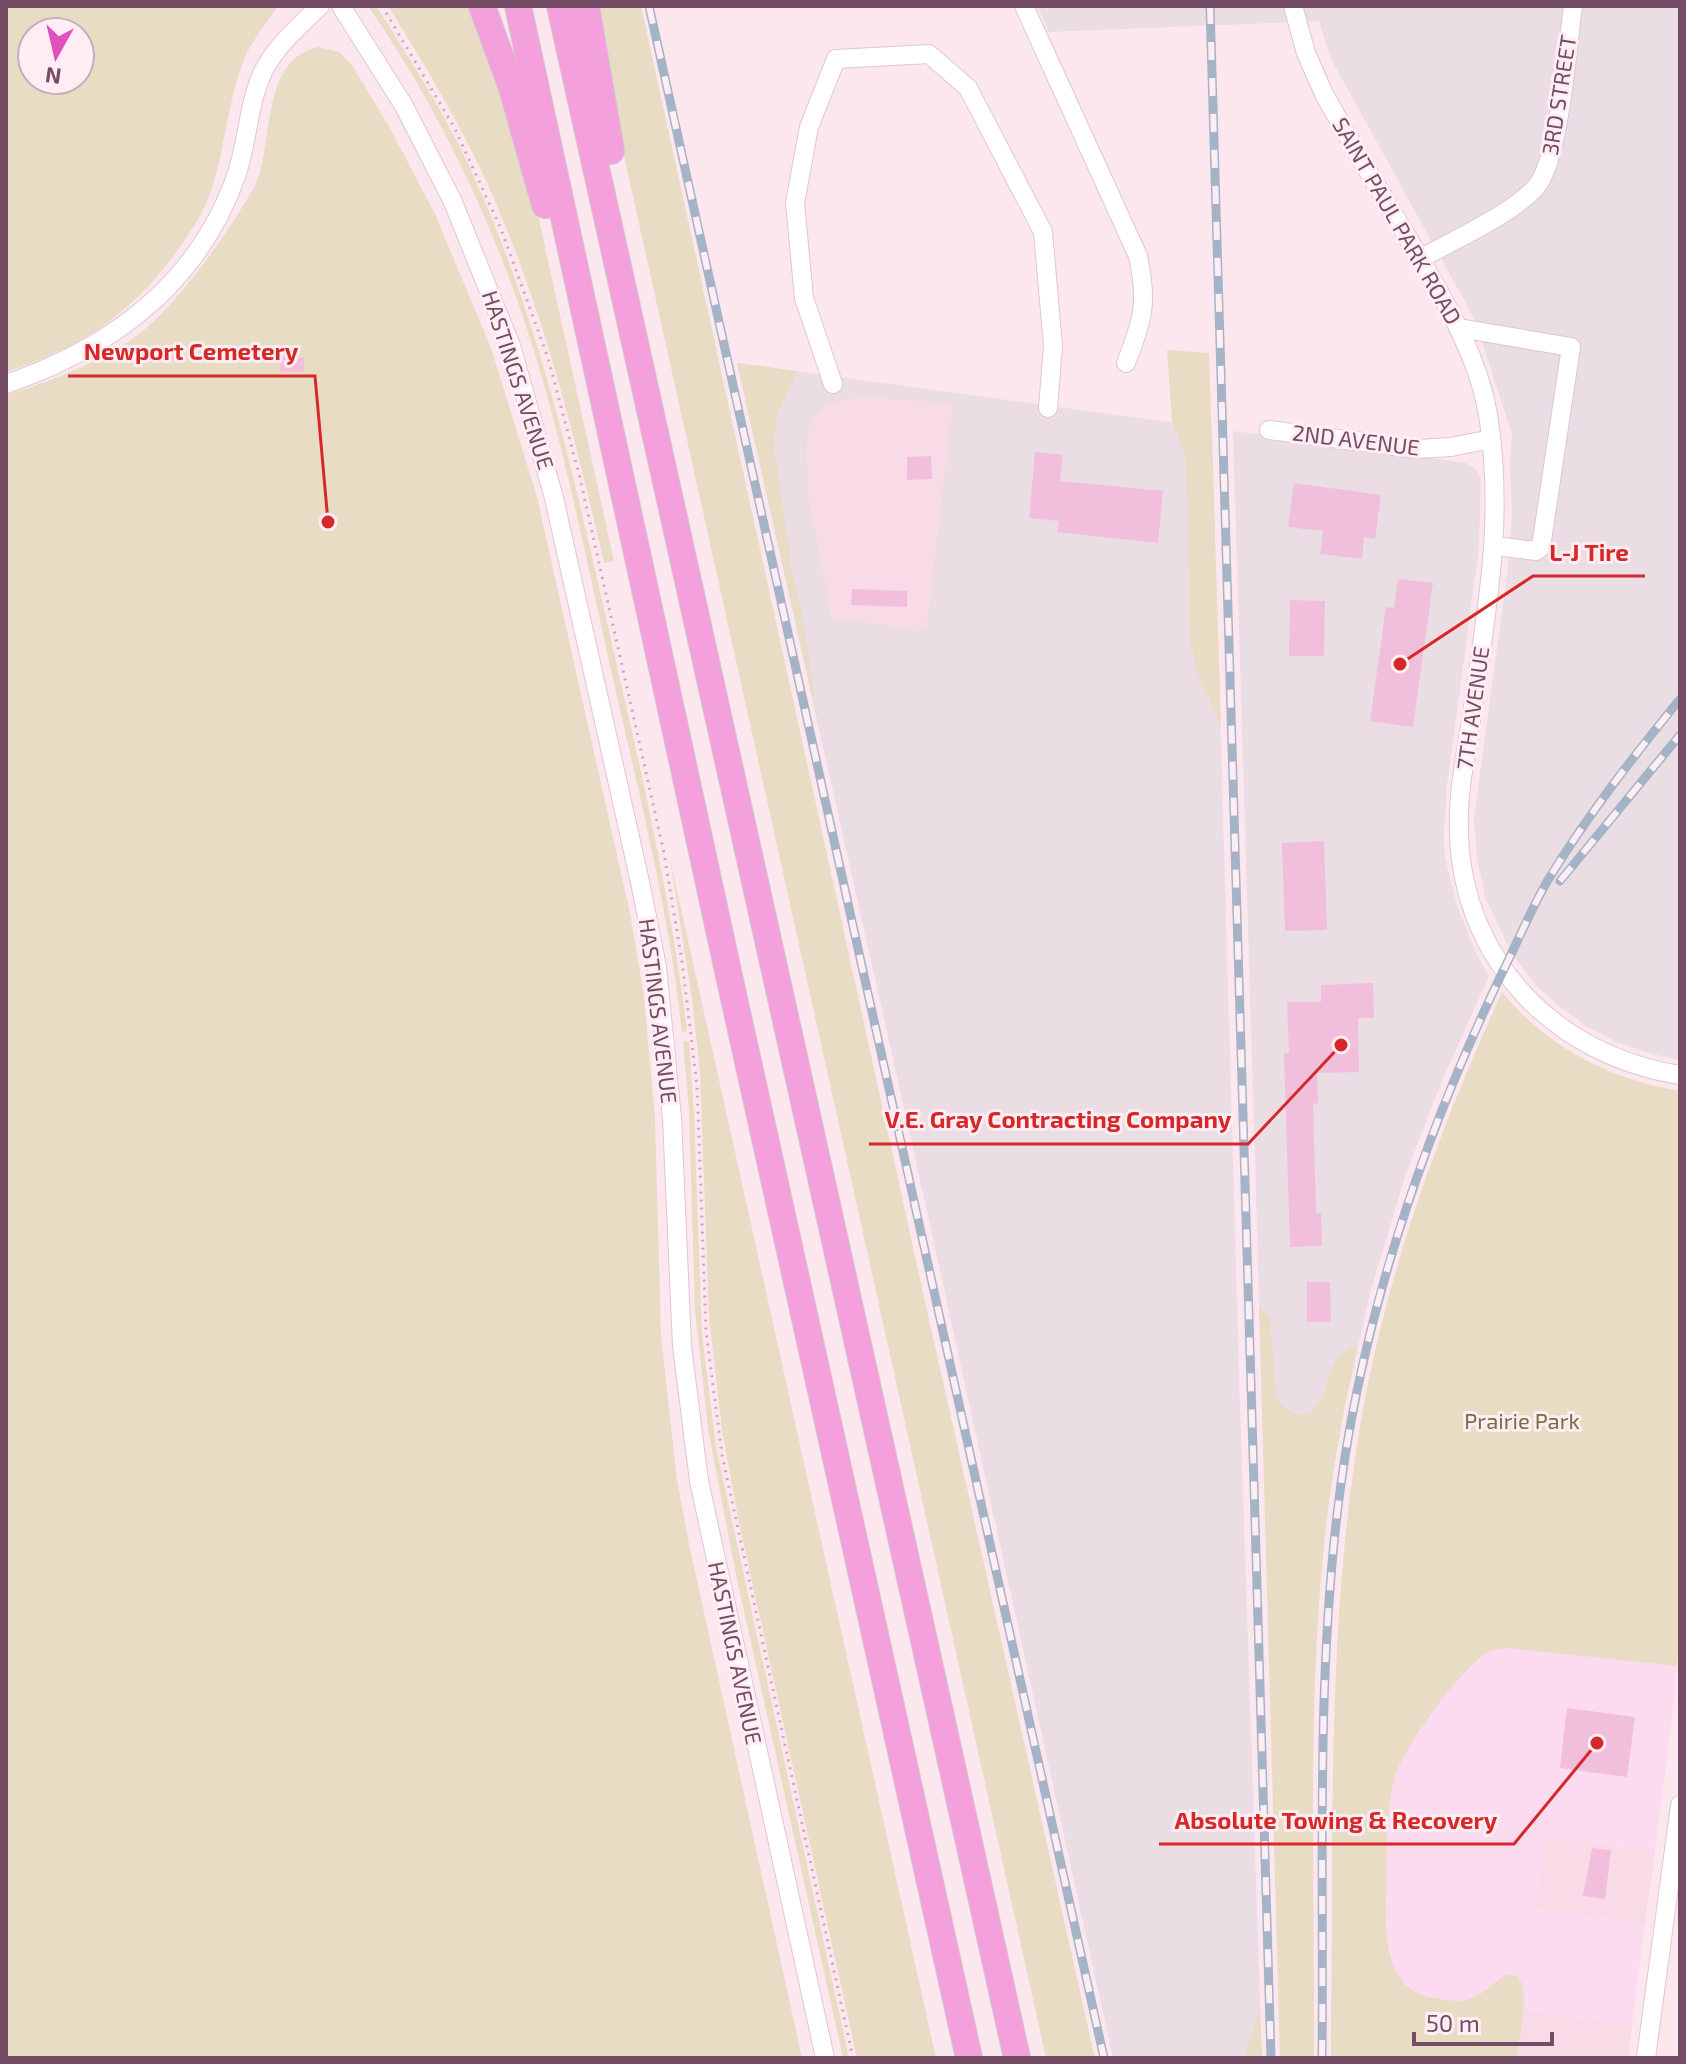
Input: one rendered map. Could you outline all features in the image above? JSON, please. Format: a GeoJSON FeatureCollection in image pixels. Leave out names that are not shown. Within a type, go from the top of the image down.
{"type":"FeatureCollection","features":[{"type":"Feature","properties":{"kind":"highway"},"geometry":{"type":"LineString","coordinates":[[482,6],[527,136],[569,308],[590,343]]}},
{"type":"Feature","properties":{"kind":"highway"},"geometry":{"type":"LineString","coordinates":[[518,6],[969,2058]]}},
{"type":"Feature","properties":{"kind":"highway"},"geometry":{"type":"LineString","coordinates":[[560,6],[1017,2058]]}},
{"type":"Feature","properties":{"kind":"highway"},"geometry":{"type":"LineString","coordinates":[[586,6],[627,234],[693,530],[728,755]]}},
{"type":"Feature","properties":{"kind":"street"},"geometry":{"type":"LineString","coordinates":[[6,384],[102,342],[144,310],[176,277],[203,243],[227,199],[243,154],[256,92],[264,70],[283,43],[320,6]]}},
{"type":"Feature","properties":{"kind":"street","name":"HASTINGS AVENUE"},"geometry":{"type":"LineString","coordinates":[[341,6],[404,106],[458,213],[511,346],[554,498],[657,967],[670,1092],[683,1358],[699,1481],[825,2058]]}},
{"type":"Feature","properties":{"kind":"street"},"geometry":{"type":"LineString","coordinates":[[1024,6],[1138,256],[1145,287],[1143,315],[1126,363]]}},
{"type":"Feature","properties":{"kind":"street","name":"SAINT PAUL PARK ROAD"},"geometry":{"type":"LineString","coordinates":[[1293,6],[1302,42],[1324,94],[1459,328],[1480,383],[1491,439]]}},
{"type":"Feature","properties":{"kind":"street","name":"3RD STREET"},"geometry":{"type":"LineString","coordinates":[[1420,259],[1512,207],[1542,179],[1552,153],[1573,6]]}},
{"type":"Feature","properties":{"kind":"street"},"geometry":{"type":"LineString","coordinates":[[833,384],[804,298],[795,203],[809,127],[836,59],[929,54],[968,88],[1043,232],[1053,346],[1048,408]]}},
{"type":"Feature","properties":{"kind":"street"},"geometry":{"type":"LineString","coordinates":[[1459,328],[1571,347],[1541,547],[1536,551],[1495,546]]}},
{"type":"Feature","properties":{"kind":"street","name":"2ND AVENUE"},"geometry":{"type":"LineString","coordinates":[[1269,430],[1418,449],[1444,448],[1491,439]]}},
{"type":"Feature","properties":{"kind":"street","name":"7TH AVENUE"},"geometry":{"type":"LineString","coordinates":[[1491,439],[1497,487],[1495,546],[1459,821],[1467,888],[1483,932],[1504,970],[1540,1011],[1582,1042],[1639,1067],[1680,1075]]}},
{"type":"Feature","properties":{"kind":"street"},"geometry":{"type":"LineString","coordinates":[[1646,2058],[1671,1944],[1680,1805]]}},
{"type":"Feature","properties":{"kind":"shaded area"},"geometry":{"type":"Polygon","coordinates":[[[1037,6],[1680,6],[1680,1060],[1616,1042],[1586,1026],[1553,1001],[1512,954],[1485,897],[1477,857],[1474,818],[1509,560],[1512,434],[1475,320],[1330,57],[1319,21],[1049,32],[1037,6]]]}},
{"type":"Feature","properties":{"kind":"shaded area"},"geometry":{"type":"Polygon","coordinates":[[[737,363],[1212,428],[1262,2058],[1113,2058],[737,363]],[[848,399],[826,405],[814,417],[807,436],[808,493],[832,618],[926,630],[953,404],[848,399]]]}},
{"type":"Feature","properties":{"kind":"shaded area"},"geometry":{"type":"Polygon","coordinates":[[[848,399],[954,404],[926,630],[832,618],[808,493],[807,436],[814,417],[826,405],[848,399]]]}},
{"type":"Feature","properties":{"kind":"shaded area"},"geometry":{"type":"Polygon","coordinates":[[[1233,431],[1466,463],[1476,469],[1481,479],[1479,548],[1447,785],[1444,834],[1445,857],[1457,906],[1489,976],[1441,1083],[1405,1176],[1370,1293],[1338,1438],[1263,1428],[1233,431]]]}},
{"type":"Feature","properties":{"kind":"shaded area"},"geometry":{"type":"Polygon","coordinates":[[[1492,1576],[1680,1630],[1655,1851],[1545,1837],[1535,1909],[1645,1924],[1632,2025],[1389,1992],[1331,1990],[1333,1891],[1492,1576]]]}},
{"type":"Feature","properties":{"kind":"shaded area"},"geometry":{"type":"Polygon","coordinates":[[[1545,1837],[1655,1851],[1645,1924],[1535,1909],[1545,1837]]]}},
{"type":"Feature","properties":{"kind":"shaded area"},"geometry":{"type":"Polygon","coordinates":[[[1331,1990],[1389,1992],[1632,2025],[1628,2058],[1331,2058],[1331,1990]]]}},
{"type":"Feature","properties":{"kind":"green space"},"geometry":{"type":"Polygon","coordinates":[[[6,6],[278,6],[245,57],[209,196],[177,251],[141,294],[122,311],[80,340],[33,363],[6,372],[6,6]]]}},
{"type":"Feature","properties":{"kind":"green space"},"geometry":{"type":"Polygon","coordinates":[[[368,6],[376,6],[382,15],[428,89],[469,166],[516,282],[535,340],[569,459],[644,786],[673,932],[687,1031],[682,1032],[661,895],[580,529],[530,337],[493,238],[449,142],[397,50],[368,6]]]}},
{"type":"Feature","properties":{"kind":"green space"},"geometry":{"type":"Polygon","coordinates":[[[388,6],[473,6],[533,192],[614,561],[604,563],[546,339],[498,208],[447,105],[388,6]]]}},
{"type":"Feature","properties":{"kind":"green space"},"geometry":{"type":"Polygon","coordinates":[[[594,6],[641,6],[924,1297],[1095,2058],[1046,2058],[606,75],[594,6]]]}},
{"type":"Feature","properties":{"kind":"green space"},"geometry":{"type":"Polygon","coordinates":[[[319,47],[339,52],[352,65],[391,130],[435,214],[491,348],[537,497],[630,913],[644,996],[655,1117],[661,1335],[677,1480],[802,2058],[6,2058],[6,395],[86,365],[131,340],[183,290],[215,248],[255,186],[272,105],[286,68],[300,55],[319,47]]]}},
{"type":"Feature","properties":{"kind":"green space"},"geometry":{"type":"Polygon","coordinates":[[[1167,350],[1209,353],[1221,725],[1198,676],[1190,639],[1187,475],[1184,453],[1172,420],[1167,350]]]}},
{"type":"Feature","properties":{"kind":"green space"},"geometry":{"type":"Polygon","coordinates":[[[737,363],[797,371],[777,416],[774,447],[817,718],[737,363]]]}},
{"type":"Feature","properties":{"kind":"green space"},"geometry":{"type":"Polygon","coordinates":[[[670,859],[936,2058],[857,2058],[738,1518],[722,1430],[709,1317],[700,1072],[670,859]]]}},
{"type":"Feature","properties":{"kind":"green space","name":"Prairie Park"},"geometry":{"type":"Polygon","coordinates":[[[1502,992],[1539,1029],[1582,1058],[1629,1078],[1680,1091],[1680,1630],[1677,1666],[1508,1648],[1488,1652],[1461,1677],[1420,1729],[1395,1777],[1387,1838],[1386,1931],[1394,1967],[1403,1982],[1416,1992],[1435,1998],[1466,2000],[1482,1993],[1507,1974],[1518,1976],[1524,2004],[1516,2058],[1331,2058],[1335,1683],[1339,1608],[1355,1459],[1378,1338],[1412,1220],[1454,1105],[1502,992]]]}},
{"type":"Feature","properties":{"kind":"green space"},"geometry":{"type":"Polygon","coordinates":[[[689,1041],[702,1334],[716,1447],[849,2058],[843,2058],[735,1570],[708,1429],[695,1310],[689,1111],[683,1042],[689,1041]]]}},
{"type":"Feature","properties":{"kind":"green space"},"geometry":{"type":"Polygon","coordinates":[[[1259,1305],[1270,1319],[1276,1396],[1283,1406],[1294,1413],[1306,1414],[1316,1407],[1334,1364],[1346,1351],[1357,1346],[1340,1432],[1320,1586],[1313,1788],[1314,2058],[1280,2058],[1259,1305]]]}},
{"type":"Feature","properties":{"kind":"green space"},"geometry":{"type":"Polygon","coordinates":[[[1260,2008],[1262,2058],[1244,2058],[1260,2008]]]}},
{"type":"Feature","properties":{"kind":"building"},"geometry":{"type":"Polygon","coordinates":[[[281,357],[304,358],[304,372],[280,371],[281,357]]]}},
{"type":"Feature","properties":{"kind":"building"},"geometry":{"type":"Polygon","coordinates":[[[1035,452],[1063,455],[1060,481],[1163,491],[1158,543],[1057,532],[1059,521],[1029,518],[1035,452]]]}},
{"type":"Feature","properties":{"kind":"building"},"geometry":{"type":"Polygon","coordinates":[[[931,456],[932,479],[907,480],[907,457],[931,456]]]}},
{"type":"Feature","properties":{"kind":"building"},"geometry":{"type":"Polygon","coordinates":[[[1294,483],[1381,495],[1375,539],[1364,537],[1362,559],[1320,554],[1323,531],[1288,527],[1294,483]]]}},
{"type":"Feature","properties":{"kind":"building"},"geometry":{"type":"Polygon","coordinates":[[[1398,579],[1433,583],[1413,727],[1370,721],[1386,607],[1394,608],[1398,579]]]}},
{"type":"Feature","properties":{"kind":"building"},"geometry":{"type":"Polygon","coordinates":[[[852,589],[907,591],[907,607],[851,605],[852,589]]]}},
{"type":"Feature","properties":{"kind":"building"},"geometry":{"type":"Polygon","coordinates":[[[1290,600],[1325,601],[1324,656],[1289,656],[1290,600]]]}},
{"type":"Feature","properties":{"kind":"building"},"geometry":{"type":"Polygon","coordinates":[[[1324,841],[1327,930],[1285,931],[1282,843],[1324,841]]]}},
{"type":"Feature","properties":{"kind":"building"},"geometry":{"type":"Polygon","coordinates":[[[1373,983],[1374,1018],[1358,1018],[1359,1072],[1317,1073],[1318,1103],[1313,1104],[1316,1213],[1321,1213],[1322,1246],[1290,1247],[1284,1053],[1289,1053],[1287,1002],[1321,1002],[1321,985],[1373,983]]]}},
{"type":"Feature","properties":{"kind":"building"},"geometry":{"type":"Polygon","coordinates":[[[1307,1282],[1330,1282],[1331,1322],[1307,1322],[1307,1282]]]}},
{"type":"Feature","properties":{"kind":"building"},"geometry":{"type":"Polygon","coordinates":[[[1567,1708],[1635,1717],[1627,1777],[1560,1768],[1567,1708]]]}},
{"type":"Feature","properties":{"kind":"building"},"geometry":{"type":"Polygon","coordinates":[[[1592,1848],[1611,1850],[1605,1899],[1583,1896],[1592,1848]]]}},
{"type":"Feature","properties":{"kind":"railway"},"geometry":{"type":"LineString","coordinates":[[649,6],[1104,2058]]}},
{"type":"Feature","properties":{"kind":"railway"},"geometry":{"type":"LineString","coordinates":[[1210,6],[1271,2058]]}},
{"type":"Feature","properties":{"kind":"railway"},"geometry":{"type":"LineString","coordinates":[[1322,2058],[1322,1786],[1330,1583],[1347,1444],[1377,1305],[1397,1236],[1445,1102],[1536,902],[1595,810],[1680,699]]}},
{"type":"Feature","properties":{"kind":"railway"},"geometry":{"type":"LineString","coordinates":[[1560,881],[1680,735]]}},
{"type":"Feature","properties":{"kind":"place","name":"Newport Cemetery"},"geometry":{"type":"Point","coordinates":[328,522]}},
{"type":"Feature","properties":{"kind":"place","name":"L-J Tire"},"geometry":{"type":"Point","coordinates":[1400,664]}},
{"type":"Feature","properties":{"kind":"place","name":"V.E. Gray Contracting Company"},"geometry":{"type":"Point","coordinates":[1341,1045]}},
{"type":"Feature","properties":{"kind":"place","name":"Absolute Towing & Recovery"},"geometry":{"type":"Point","coordinates":[1597,1743]}}]}
